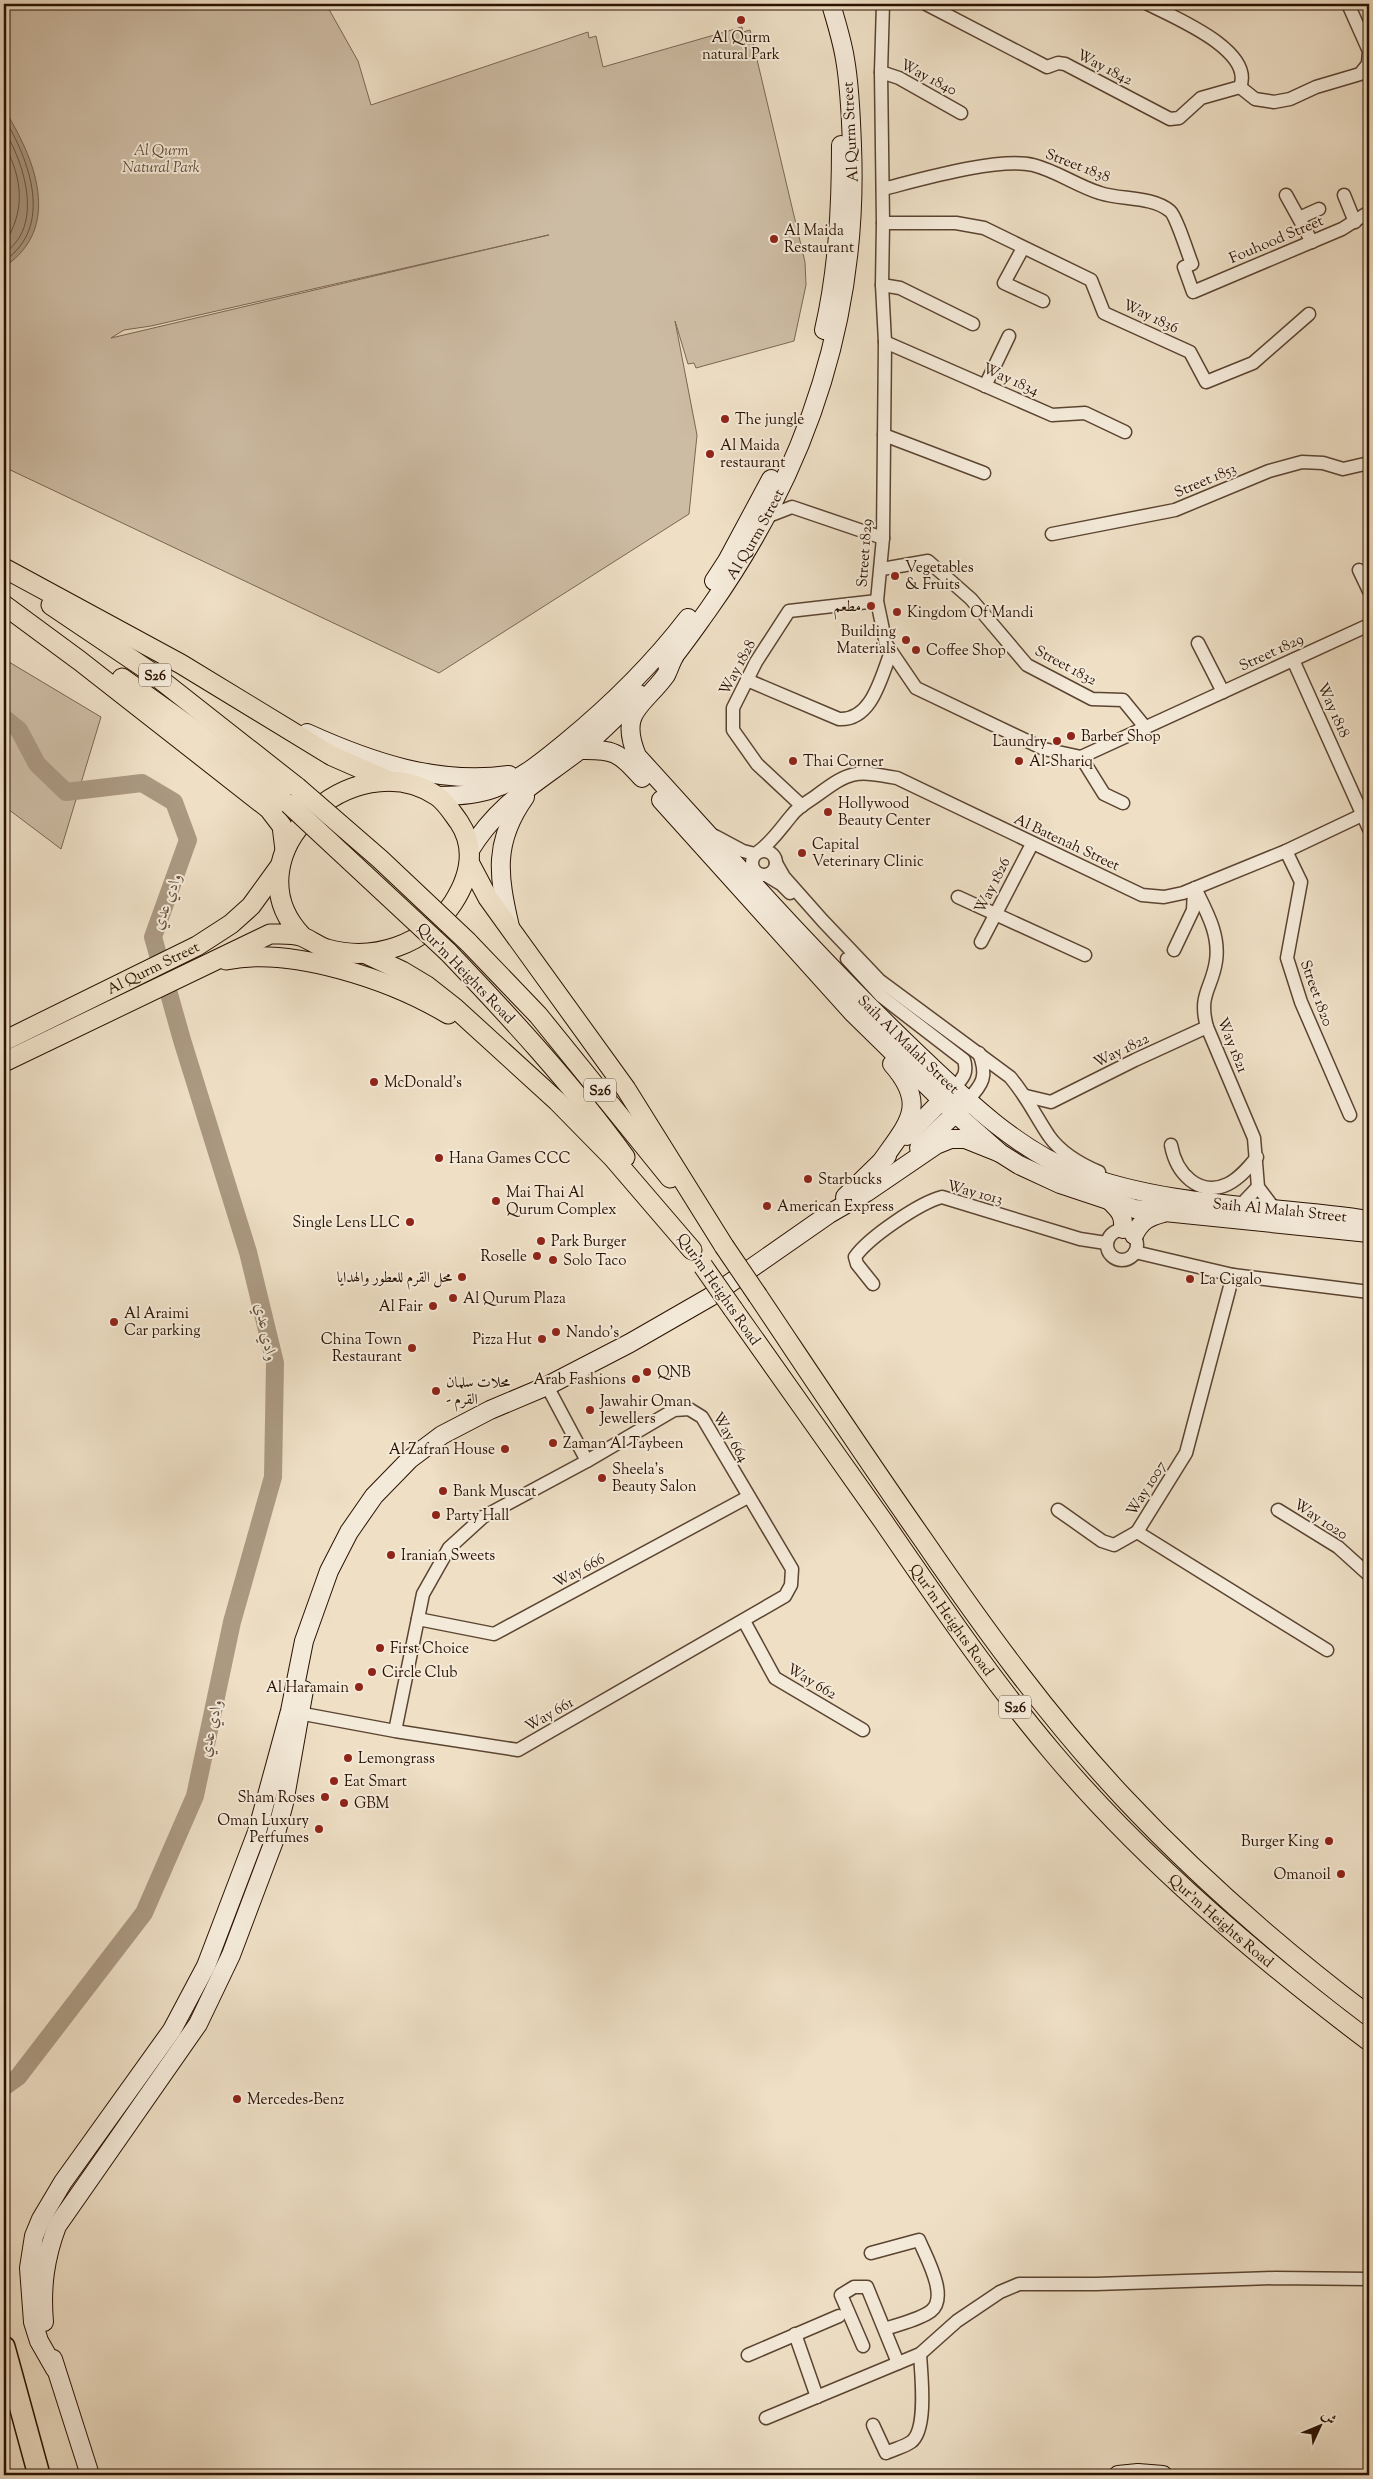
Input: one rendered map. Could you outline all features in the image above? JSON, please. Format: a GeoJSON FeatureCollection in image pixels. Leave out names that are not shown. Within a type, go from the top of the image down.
{"type":"FeatureCollection","features":[{"type":"Feature","properties":{"kind":"highway"},"geometry":{"type":"LineString","coordinates":[[4,2347],[39,2475]]}},
{"type":"Feature","properties":{"kind":"main road"},"geometry":{"type":"LineString","coordinates":[[4,568],[181,664],[332,756],[390,781],[413,785],[438,796],[462,826],[470,857],[481,887],[626,1088],[724,1246]]}},
{"type":"Feature","properties":{"kind":"main road","name":"Qur'm Heights Road"},"geometry":{"type":"LineString","coordinates":[[4,576],[152,673],[297,787],[468,942],[538,1015],[724,1246],[850,1434],[968,1604],[1070,1736],[1123,1797],[1219,1890],[1319,1977],[1369,2016]]}},
{"type":"Feature","properties":{"kind":"main road","name":"Qur'm Heights Road"},"geometry":{"type":"LineString","coordinates":[[4,601],[60,635],[192,728],[289,804],[448,952],[508,1014],[605,1129],[958,1630],[1010,1701],[1056,1756],[1159,1863],[1235,1933],[1369,2041]]}},
{"type":"Feature","properties":{"kind":"main road"},"geometry":{"type":"LineString","coordinates":[[4,605],[80,661],[268,809],[282,826],[283,905],[287,918],[302,936],[326,949],[366,954],[382,952],[409,942],[434,925],[444,915],[459,892],[470,857]]}},
{"type":"Feature","properties":{"kind":"main road","name":"Al Qurm Street"},"geometry":{"type":"LineString","coordinates":[[4,1041],[197,946],[231,924],[251,906],[283,858],[300,826],[322,802],[356,787],[390,781]]}},
{"type":"Feature","properties":{"kind":"main road","name":"Al Qurm Street"},"geometry":{"type":"LineString","coordinates":[[4,1062],[270,934],[302,936]]}},
{"type":"Feature","properties":{"kind":"main road"},"geometry":{"type":"LineString","coordinates":[[366,954],[402,971],[427,986],[496,1046],[556,1101],[607,1152],[692,1250]]}},
{"type":"Feature","properties":{"kind":"main road"},"geometry":{"type":"LineString","coordinates":[[206,965],[260,956],[285,958],[379,980],[439,1009],[496,1046]]}},
{"type":"Feature","properties":{"kind":"street","name":"Al Qurm Street"},"geometry":{"type":"LineString","coordinates":[[470,857],[484,827],[535,775],[617,698],[669,642],[696,608],[728,561],[765,492],[796,425],[814,373],[829,307],[840,216],[839,99],[835,53],[823,4]]}},
{"type":"Feature","properties":{"kind":"street","name":"Al Qurm Street"},"geometry":{"type":"LineString","coordinates":[[438,796],[469,795],[496,788],[535,775],[578,750],[637,696],[674,657],[739,566],[766,517],[806,430],[826,376],[842,308],[851,245],[854,187],[851,111],[845,59],[831,4]]}},
{"type":"Feature","properties":{"kind":"street","name":"Street 1829"},"geometry":{"type":"LineString","coordinates":[[883,4],[881,72],[882,285],[885,342],[883,538],[882,569],[877,601],[886,644],[916,688],[1044,749],[1081,757],[1369,625]]}},
{"type":"Feature","properties":{"kind":"street","name":"Way 1842"},"geometry":{"type":"LineString","coordinates":[[926,4],[942,7],[1046,67],[1058,63],[1065,64],[1170,120],[1179,118],[1201,98],[1240,87]]}},
{"type":"Feature","properties":{"kind":"street"},"geometry":{"type":"LineString","coordinates":[[1148,4],[1224,46],[1237,62],[1242,82],[1240,87],[1256,99],[1274,102],[1290,99],[1316,87],[1360,74],[1368,64],[1369,51],[1348,4]]}},
{"type":"Feature","properties":{"kind":"street","name":"Way 1840"},"geometry":{"type":"LineString","coordinates":[[881,72],[899,78],[962,113]]}},
{"type":"Feature","properties":{"kind":"street","name":"Street 1838"},"geometry":{"type":"LineString","coordinates":[[882,190],[948,172],[1013,163],[1032,165],[1063,176],[1100,193],[1157,204],[1171,212],[1192,264],[1184,267],[1193,292]]}},
{"type":"Feature","properties":{"kind":"street"},"geometry":{"type":"LineString","coordinates":[[1286,195],[1312,242]]}},
{"type":"Feature","properties":{"kind":"street"},"geometry":{"type":"LineString","coordinates":[[1344,196],[1355,222]]}},
{"type":"Feature","properties":{"kind":"street"},"geometry":{"type":"LineString","coordinates":[[1299,218],[1319,209]]}},
{"type":"Feature","properties":{"kind":"street","name":"Fouhood Street"},"geometry":{"type":"LineString","coordinates":[[1193,292],[1312,242],[1355,222],[1369,212]]}},
{"type":"Feature","properties":{"kind":"street","name":"Way 1836"},"geometry":{"type":"LineString","coordinates":[[883,223],[971,224],[984,228],[1091,280],[1104,312],[1190,352],[1206,382],[1253,363],[1309,314]]}},
{"type":"Feature","properties":{"kind":"street"},"geometry":{"type":"LineString","coordinates":[[1023,248],[1004,283],[1043,300]]}},
{"type":"Feature","properties":{"kind":"street"},"geometry":{"type":"LineString","coordinates":[[882,285],[900,288],[973,324]]}},
{"type":"Feature","properties":{"kind":"street"},"geometry":{"type":"LineString","coordinates":[[985,386],[1009,336]]}},
{"type":"Feature","properties":{"kind":"street","name":"Way 1834"},"geometry":{"type":"LineString","coordinates":[[885,342],[1052,415],[1085,413],[1125,432]]}},
{"type":"Feature","properties":{"kind":"street"},"geometry":{"type":"LineString","coordinates":[[884,435],[984,472]]}},
{"type":"Feature","properties":{"kind":"street","name":"Street 1853"},"geometry":{"type":"LineString","coordinates":[[1052,534],[1175,510],[1269,471],[1302,462],[1323,463],[1343,469],[1369,463]]}},
{"type":"Feature","properties":{"kind":"street"},"geometry":{"type":"LineString","coordinates":[[783,481],[792,507]]}},
{"type":"Feature","properties":{"kind":"street"},"geometry":{"type":"LineString","coordinates":[[766,517],[792,507],[883,538]]}},
{"type":"Feature","properties":{"kind":"street","name":"Street 1832"},"geometry":{"type":"LineString","coordinates":[[882,569],[928,561],[971,599],[1027,665],[1092,698],[1123,700],[1145,728]]}},
{"type":"Feature","properties":{"kind":"street"},"geometry":{"type":"LineString","coordinates":[[1359,570],[1369,592]]}},
{"type":"Feature","properties":{"kind":"street","name":"Way 1828"},"geometry":{"type":"LineString","coordinates":[[802,806],[757,764],[733,730],[733,708],[756,662],[788,611],[877,601]]}},
{"type":"Feature","properties":{"kind":"street"},"geometry":{"type":"LineString","coordinates":[[1198,643],[1223,692]]}},
{"type":"Feature","properties":{"kind":"street"},"geometry":{"type":"LineString","coordinates":[[747,680],[839,719],[847,720],[863,712],[869,704],[891,652]]}},
{"type":"Feature","properties":{"kind":"street","name":"Saih Al Malah Street"},"geometry":{"type":"LineString","coordinates":[[674,657],[666,674],[639,704],[633,715],[630,728],[631,742],[637,756],[857,994],[954,1088],[961,1108],[1000,1152],[1019,1164],[1060,1184],[1135,1209],[1369,1233]]}},
{"type":"Feature","properties":{"kind":"street","name":"Way 1818"},"geometry":{"type":"LineString","coordinates":[[1293,660],[1369,829]]}},
{"type":"Feature","properties":{"kind":"street"},"geometry":{"type":"LineString","coordinates":[[272,718],[353,753],[401,768],[447,776],[488,778],[535,775]]}},
{"type":"Feature","properties":{"kind":"street","name":"Saih Al Malah Street"},"geometry":{"type":"LineString","coordinates":[[578,750],[603,749],[622,756],[852,1012],[941,1100],[961,1108],[1046,1158],[1077,1173],[1140,1191],[1240,1206],[1273,1207],[1369,1220]]}},
{"type":"Feature","properties":{"kind":"street"},"geometry":{"type":"LineString","coordinates":[[1081,757],[1104,794],[1124,803]]}},
{"type":"Feature","properties":{"kind":"street","name":"Al Batenah Street"},"geometry":{"type":"LineString","coordinates":[[757,853],[774,838],[793,813],[842,776],[867,773],[897,778],[1142,895],[1164,897],[1183,893],[1286,851],[1362,815]]}},
{"type":"Feature","properties":{"kind":"street"},"geometry":{"type":"LineString","coordinates":[[510,927],[501,886],[501,855],[510,818],[535,775]]}},
{"type":"Feature","properties":{"kind":"street"},"geometry":{"type":"LineString","coordinates":[[696,821],[724,842],[757,853],[766,851],[775,860],[784,877],[879,980],[1010,1077],[1026,1096],[1050,1137],[1079,1164],[1140,1191]]}},
{"type":"Feature","properties":{"kind":"street"},"geometry":{"type":"LineString","coordinates":[[766,875],[774,870],[774,838]]}},
{"type":"Feature","properties":{"kind":"street","name":"Way 1826"},"geometry":{"type":"LineString","coordinates":[[981,942],[1032,844]]}},
{"type":"Feature","properties":{"kind":"street","name":"Street 1820"},"geometry":{"type":"LineString","coordinates":[[1286,851],[1301,882],[1287,958],[1301,1002],[1350,1115]]}},
{"type":"Feature","properties":{"kind":"street"},"geometry":{"type":"LineString","coordinates":[[90,2475],[55,2369],[45,2326],[42,2302],[47,2255],[57,2226],[198,2024],[232,1955],[274,1843],[311,1625],[330,1571],[349,1532],[374,1496],[392,1476],[450,1430],[547,1386],[630,1344],[710,1297],[829,1214],[867,1192],[941,1100],[964,1076],[966,1069],[964,1060],[881,996],[781,884],[766,875],[759,874],[753,868],[752,861],[757,853]]}},
{"type":"Feature","properties":{"kind":"street"},"geometry":{"type":"LineString","coordinates":[[1174,950],[1193,910],[1195,888]]}},
{"type":"Feature","properties":{"kind":"street","name":"Way 1821"},"geometry":{"type":"LineString","coordinates":[[1195,888],[1216,933],[1216,961],[1204,994],[1202,1011],[1206,1027],[1254,1138],[1258,1187]]}},
{"type":"Feature","properties":{"kind":"street"},"geometry":{"type":"LineString","coordinates":[[958,897],[1085,956]]}},
{"type":"Feature","properties":{"kind":"street"},"geometry":{"type":"LineString","coordinates":[[852,1012],[912,1093],[912,1115],[884,1170]]}},
{"type":"Feature","properties":{"kind":"street","name":"Way 1822"},"geometry":{"type":"LineString","coordinates":[[1050,1102],[1206,1027]]}},
{"type":"Feature","properties":{"kind":"street"},"geometry":{"type":"LineString","coordinates":[[884,1170],[961,1108],[978,1089],[984,1077],[983,1064],[978,1052]]}},
{"type":"Feature","properties":{"kind":"street"},"geometry":{"type":"LineString","coordinates":[[1026,1096],[1050,1102],[1041,1123]]}},
{"type":"Feature","properties":{"kind":"street"},"geometry":{"type":"LineString","coordinates":[[884,1170],[952,1139],[965,1139],[1000,1152]]}},
{"type":"Feature","properties":{"kind":"street"},"geometry":{"type":"LineString","coordinates":[[1171,1145],[1175,1164],[1182,1173],[1192,1182],[1211,1188],[1230,1183],[1247,1170],[1257,1157]]}},
{"type":"Feature","properties":{"kind":"street"},"geometry":{"type":"LineString","coordinates":[[1240,1206],[1258,1187],[1273,1207]]}},
{"type":"Feature","properties":{"kind":"street","name":"Way 1013"},"geometry":{"type":"LineString","coordinates":[[872,1284],[857,1264],[855,1257],[861,1247],[930,1200],[942,1198],[1080,1239],[1106,1243]]}},
{"type":"Feature","properties":{"kind":"street"},"geometry":{"type":"LineString","coordinates":[[1110,1201],[1121,1212],[1130,1239],[1127,1259],[1117,1259],[1109,1254],[1106,1243],[1113,1232],[1130,1239],[1233,1275],[1369,1292]]}},
{"type":"Feature","properties":{"kind":"street"},"geometry":{"type":"LineString","coordinates":[[1130,1239],[1148,1216],[1165,1212]]}},
{"type":"Feature","properties":{"kind":"street","name":"Way 1007"},"geometry":{"type":"LineString","coordinates":[[1233,1275],[1186,1453],[1138,1532],[1327,1650]]}},
{"type":"Feature","properties":{"kind":"street"},"geometry":{"type":"LineString","coordinates":[[547,1386],[587,1461]]}},
{"type":"Feature","properties":{"kind":"street","name":"Way 664"},"geometry":{"type":"LineString","coordinates":[[395,1731],[423,1594],[449,1548],[483,1517],[587,1461],[674,1410],[689,1409],[702,1417],[792,1569],[791,1585]]}},
{"type":"Feature","properties":{"kind":"street","name":"Way 666"},"geometry":{"type":"LineString","coordinates":[[418,1619],[494,1634],[748,1497]]}},
{"type":"Feature","properties":{"kind":"street"},"geometry":{"type":"LineString","coordinates":[[1058,1510],[1102,1541],[1114,1545],[1138,1532]]}},
{"type":"Feature","properties":{"kind":"street","name":"Way 1020"},"geometry":{"type":"LineString","coordinates":[[1278,1510],[1338,1547],[1369,1575]]}},
{"type":"Feature","properties":{"kind":"street","name":"Way 661"},"geometry":{"type":"LineString","coordinates":[[296,1712],[395,1731],[518,1750],[744,1621],[785,1596],[791,1585]]}},
{"type":"Feature","properties":{"kind":"street","name":"Way 662"},"geometry":{"type":"LineString","coordinates":[[744,1621],[774,1678],[862,1730]]}},
{"type":"Feature","properties":{"kind":"street"},"geometry":{"type":"LineString","coordinates":[[871,2253],[919,2240],[940,2293],[938,2304],[930,2311],[885,2329]]}},
{"type":"Feature","properties":{"kind":"street"},"geometry":{"type":"LineString","coordinates":[[766,2418],[920,2354],[957,2321],[1000,2292],[1019,2284],[1275,2278],[1369,2279]]}},
{"type":"Feature","properties":{"kind":"street"},"geometry":{"type":"LineString","coordinates":[[863,2346],[841,2295],[854,2287],[867,2287],[898,2363]]}},
{"type":"Feature","properties":{"kind":"street"},"geometry":{"type":"LineString","coordinates":[[748,2355],[839,2316]]}},
{"type":"Feature","properties":{"kind":"street"},"geometry":{"type":"LineString","coordinates":[[795,2334],[816,2397]]}},
{"type":"Feature","properties":{"kind":"street"},"geometry":{"type":"LineString","coordinates":[[874,2425],[886,2453],[912,2442],[918,2434],[921,2412],[920,2354]]}},
{"type":"Feature","properties":{"kind":"street"},"geometry":{"type":"LineString","coordinates":[[20,2403],[45,2475]]}},
{"type":"Feature","properties":{"kind":"street"},"geometry":{"type":"LineString","coordinates":[[1118,2475],[1138,2473],[1163,2475]]}},
{"type":"Feature","properties":{"kind":"green space","name":"Al Qurm Natural Park"},"geometry":{"type":"Polygon","coordinates":[[[4,4],[326,4],[358,61],[371,105],[588,32],[589,38],[596,36],[603,67],[742,27],[743,32],[750,30],[805,262],[806,285],[794,341],[696,368],[694,363],[688,364],[675,321],[697,435],[689,514],[439,673],[4,467],[4,4]],[[516,243],[151,326],[124,330],[111,338],[516,243]]]}},
{"type":"Feature","properties":{"kind":"green space"},"geometry":{"type":"Polygon","coordinates":[[[4,659],[101,717],[61,849],[4,806],[4,659]]]}},
{"type":"Feature","properties":{"kind":"water"},"geometry":{"type":"Polygon","coordinates":[[[4,109],[25,148],[33,170],[38,191],[38,212],[34,232],[22,251],[4,267],[4,109]]]}},
{"type":"Feature","properties":{"kind":"waterway","name":"وادي عدي"},"geometry":{"type":"LineString","coordinates":[[4,718],[19,730],[37,764],[66,792],[142,783],[174,802],[188,840],[153,937],[182,1040],[248,1252],[275,1363],[273,1477],[232,1622],[195,1796],[144,1913],[18,2077],[4,2087]]}},
{"type":"Feature","properties":{"kind":"place","name":"Al Qurm natural Park"},"geometry":{"type":"Point","coordinates":[741,20]}},
{"type":"Feature","properties":{"kind":"place","name":"Al Maida Restaurant"},"geometry":{"type":"Point","coordinates":[774,239]}},
{"type":"Feature","properties":{"kind":"place","name":"The jungle"},"geometry":{"type":"Point","coordinates":[725,419]}},
{"type":"Feature","properties":{"kind":"place","name":"Al Maida restaurant"},"geometry":{"type":"Point","coordinates":[710,454]}},
{"type":"Feature","properties":{"kind":"place","name":"Vegetables & Fruits"},"geometry":{"type":"Point","coordinates":[895,576]}},
{"type":"Feature","properties":{"kind":"place","name":"مطعم"},"geometry":{"type":"Point","coordinates":[871,606]}},
{"type":"Feature","properties":{"kind":"place","name":"Kingdom Of Mandi"},"geometry":{"type":"Point","coordinates":[897,612]}},
{"type":"Feature","properties":{"kind":"place","name":"Building Materials"},"geometry":{"type":"Point","coordinates":[906,640]}},
{"type":"Feature","properties":{"kind":"place","name":"Coffee Shop"},"geometry":{"type":"Point","coordinates":[916,650]}},
{"type":"Feature","properties":{"kind":"place","name":"Barber Shop"},"geometry":{"type":"Point","coordinates":[1071,736]}},
{"type":"Feature","properties":{"kind":"place","name":"Laundry"},"geometry":{"type":"Point","coordinates":[1057,741]}},
{"type":"Feature","properties":{"kind":"place","name":"Thai Corner"},"geometry":{"type":"Point","coordinates":[793,761]}},
{"type":"Feature","properties":{"kind":"place","name":"Al-Shariq"},"geometry":{"type":"Point","coordinates":[1019,761]}},
{"type":"Feature","properties":{"kind":"place","name":"Hollywood Beauty Center"},"geometry":{"type":"Point","coordinates":[828,812]}},
{"type":"Feature","properties":{"kind":"place","name":"Capital Veterinary Clinic"},"geometry":{"type":"Point","coordinates":[802,853]}},
{"type":"Feature","properties":{"kind":"place","name":"McDonald's"},"geometry":{"type":"Point","coordinates":[374,1082]}},
{"type":"Feature","properties":{"kind":"place","name":"Hana Games CCC"},"geometry":{"type":"Point","coordinates":[439,1158]}},
{"type":"Feature","properties":{"kind":"place","name":"Starbucks"},"geometry":{"type":"Point","coordinates":[808,1179]}},
{"type":"Feature","properties":{"kind":"place","name":"Mai Thai Al Qurum Complex"},"geometry":{"type":"Point","coordinates":[496,1201]}},
{"type":"Feature","properties":{"kind":"place","name":"American Express"},"geometry":{"type":"Point","coordinates":[767,1206]}},
{"type":"Feature","properties":{"kind":"place","name":"Single Lens LLC"},"geometry":{"type":"Point","coordinates":[410,1222]}},
{"type":"Feature","properties":{"kind":"place","name":"Park Burger"},"geometry":{"type":"Point","coordinates":[541,1241]}},
{"type":"Feature","properties":{"kind":"place","name":"Roselle"},"geometry":{"type":"Point","coordinates":[537,1256]}},
{"type":"Feature","properties":{"kind":"place","name":"Solo Taco"},"geometry":{"type":"Point","coordinates":[553,1260]}},
{"type":"Feature","properties":{"kind":"place","name":"محل القرم للعطور والهدايا"},"geometry":{"type":"Point","coordinates":[462,1277]}},
{"type":"Feature","properties":{"kind":"place","name":"La Cigalo"},"geometry":{"type":"Point","coordinates":[1190,1279]}},
{"type":"Feature","properties":{"kind":"place","name":"Al Qurum Plaza"},"geometry":{"type":"Point","coordinates":[453,1298]}},
{"type":"Feature","properties":{"kind":"place","name":"Al Fair"},"geometry":{"type":"Point","coordinates":[433,1306]}},
{"type":"Feature","properties":{"kind":"place","name":"Al Araimi Car parking"},"geometry":{"type":"Point","coordinates":[114,1322]}},
{"type":"Feature","properties":{"kind":"place","name":"Nando's"},"geometry":{"type":"Point","coordinates":[556,1332]}},
{"type":"Feature","properties":{"kind":"place","name":"Pizza Hut"},"geometry":{"type":"Point","coordinates":[542,1339]}},
{"type":"Feature","properties":{"kind":"place","name":"China Town Restaurant"},"geometry":{"type":"Point","coordinates":[412,1348]}},
{"type":"Feature","properties":{"kind":"place","name":"QNB"},"geometry":{"type":"Point","coordinates":[647,1372]}},
{"type":"Feature","properties":{"kind":"place","name":"Arab Fashions"},"geometry":{"type":"Point","coordinates":[636,1379]}},
{"type":"Feature","properties":{"kind":"place","name":"محلات سلمان - القرم"},"geometry":{"type":"Point","coordinates":[436,1391]}},
{"type":"Feature","properties":{"kind":"place","name":"Jawahir Oman Jewellers"},"geometry":{"type":"Point","coordinates":[590,1410]}},
{"type":"Feature","properties":{"kind":"place","name":"Zaman Al Taybeen"},"geometry":{"type":"Point","coordinates":[553,1443]}},
{"type":"Feature","properties":{"kind":"place","name":"Al Zafran House"},"geometry":{"type":"Point","coordinates":[505,1449]}},
{"type":"Feature","properties":{"kind":"place","name":"Sheela's Beauty Salon"},"geometry":{"type":"Point","coordinates":[602,1478]}},
{"type":"Feature","properties":{"kind":"place","name":"Bank Muscat"},"geometry":{"type":"Point","coordinates":[443,1491]}},
{"type":"Feature","properties":{"kind":"place","name":"Party Hall"},"geometry":{"type":"Point","coordinates":[436,1515]}},
{"type":"Feature","properties":{"kind":"place","name":"Iranian Sweets"},"geometry":{"type":"Point","coordinates":[391,1555]}},
{"type":"Feature","properties":{"kind":"place","name":"First Choice"},"geometry":{"type":"Point","coordinates":[380,1648]}},
{"type":"Feature","properties":{"kind":"place","name":"Circle Club"},"geometry":{"type":"Point","coordinates":[372,1672]}},
{"type":"Feature","properties":{"kind":"place","name":"Al Haramain"},"geometry":{"type":"Point","coordinates":[359,1687]}},
{"type":"Feature","properties":{"kind":"place","name":"Lemongrass"},"geometry":{"type":"Point","coordinates":[348,1758]}},
{"type":"Feature","properties":{"kind":"place","name":"Eat Smart"},"geometry":{"type":"Point","coordinates":[334,1781]}},
{"type":"Feature","properties":{"kind":"place","name":"Sham Roses"},"geometry":{"type":"Point","coordinates":[325,1797]}},
{"type":"Feature","properties":{"kind":"place","name":"GBM"},"geometry":{"type":"Point","coordinates":[344,1803]}},
{"type":"Feature","properties":{"kind":"place","name":"Oman Luxury Perfumes"},"geometry":{"type":"Point","coordinates":[319,1829]}},
{"type":"Feature","properties":{"kind":"place","name":"Burger King"},"geometry":{"type":"Point","coordinates":[1329,1841]}},
{"type":"Feature","properties":{"kind":"place","name":"Omanoil"},"geometry":{"type":"Point","coordinates":[1341,1874]}},
{"type":"Feature","properties":{"kind":"place","name":"Mercedes-Benz"},"geometry":{"type":"Point","coordinates":[237,2099]}}]}
